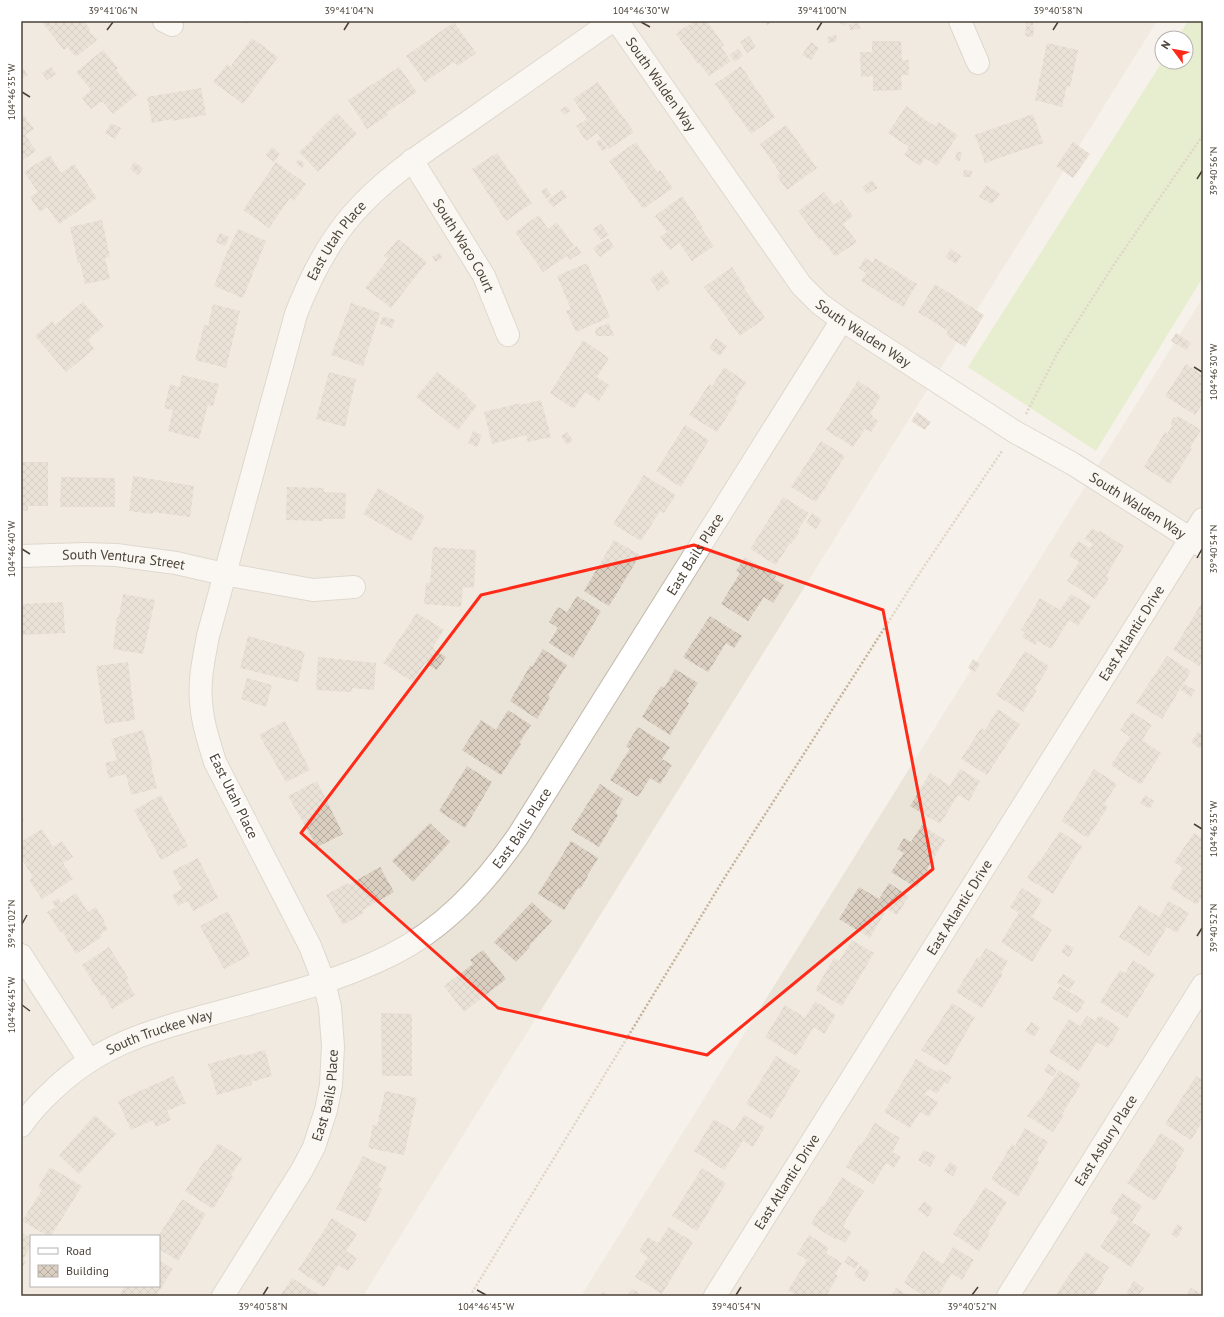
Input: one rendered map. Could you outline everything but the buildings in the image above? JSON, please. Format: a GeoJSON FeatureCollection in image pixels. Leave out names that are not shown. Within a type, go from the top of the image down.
{"type":"FeatureCollection","features":[{"type":"Feature","properties":{"kind":"street","name":"East Utah Place"},"geometry":{"type":"LineString","coordinates":[[324,982],[310,946],[215,762],[206,732],[201,701],[202,670],[208,636],[296,314],[308,284],[323,255],[352,215],[374,191],[412,160],[612,21]]}},
{"type":"Feature","properties":{"kind":"street","name":"South Walden Way"},"geometry":{"type":"LineString","coordinates":[[617,21],[802,284],[820,304],[842,320],[1015,432],[1073,464],[1197,542]]}},
{"type":"Feature","properties":{"kind":"street"},"geometry":{"type":"LineString","coordinates":[[960,21],[978,63]]}},
{"type":"Feature","properties":{"kind":"street","name":"South Waco Court"},"geometry":{"type":"LineString","coordinates":[[412,160],[484,276],[508,335]]}},
{"type":"Feature","properties":{"kind":"street","name":"East Bails Place"},"geometry":{"type":"LineString","coordinates":[[223,1296],[302,1170],[314,1147],[326,1110],[331,1085],[334,1046],[330,1007],[324,982],[358,970],[390,956],[420,938],[448,916],[474,892],[498,866],[842,320]]}},
{"type":"Feature","properties":{"kind":"street","name":"East Atlantic Drive"},"geometry":{"type":"LineString","coordinates":[[715,1296],[1197,542],[1203,519]]}},
{"type":"Feature","properties":{"kind":"street","name":"South Ventura Street"},"geometry":{"type":"LineString","coordinates":[[21,556],[86,554],[116,555],[176,563],[224,574]]}},
{"type":"Feature","properties":{"kind":"street"},"geometry":{"type":"LineString","coordinates":[[224,574],[313,590],[354,587]]}},
{"type":"Feature","properties":{"kind":"street"},"geometry":{"type":"LineString","coordinates":[[21,955],[89,1060]]}},
{"type":"Feature","properties":{"kind":"street","name":"South Truckee Way"},"geometry":{"type":"LineString","coordinates":[[21,1126],[40,1102],[68,1075],[89,1060],[120,1043],[156,1030],[324,982]]}},
{"type":"Feature","properties":{"kind":"street","name":"East Asbury Place"},"geometry":{"type":"LineString","coordinates":[[1008,1296],[1203,984]]}},
{"type":"Feature","properties":{"kind":"path"},"geometry":{"type":"LineString","coordinates":[[1024,417],[1031,407],[1058,352],[1113,266],[1203,135]]}},
{"type":"Feature","properties":{"kind":"path"},"geometry":{"type":"LineString","coordinates":[[470,1296],[725,877],[917,578],[1002,451]]}},
{"type":"Feature","properties":{"kind":"highlighted area"},"geometry":{"type":"Polygon","coordinates":[[[694,545],[883,610],[933,869],[707,1055],[498,1008],[301,833],[481,595],[694,545]]]}},
{"type":"Feature","properties":{"kind":"shaded area"},"geometry":{"type":"Polygon","coordinates":[[[21,21],[1157,21],[363,1296],[21,1296],[21,21]]]}},
{"type":"Feature","properties":{"kind":"shaded area"},"geometry":{"type":"Polygon","coordinates":[[[1203,297],[1203,1296],[581,1296],[1203,297]]]}},
{"type":"Feature","properties":{"kind":"green space"},"geometry":{"type":"Polygon","coordinates":[[[1188,21],[1203,21],[1203,277],[1096,451],[968,367],[1157,70],[1194,70],[1194,30],[1182,30],[1188,21]]]}}]}
